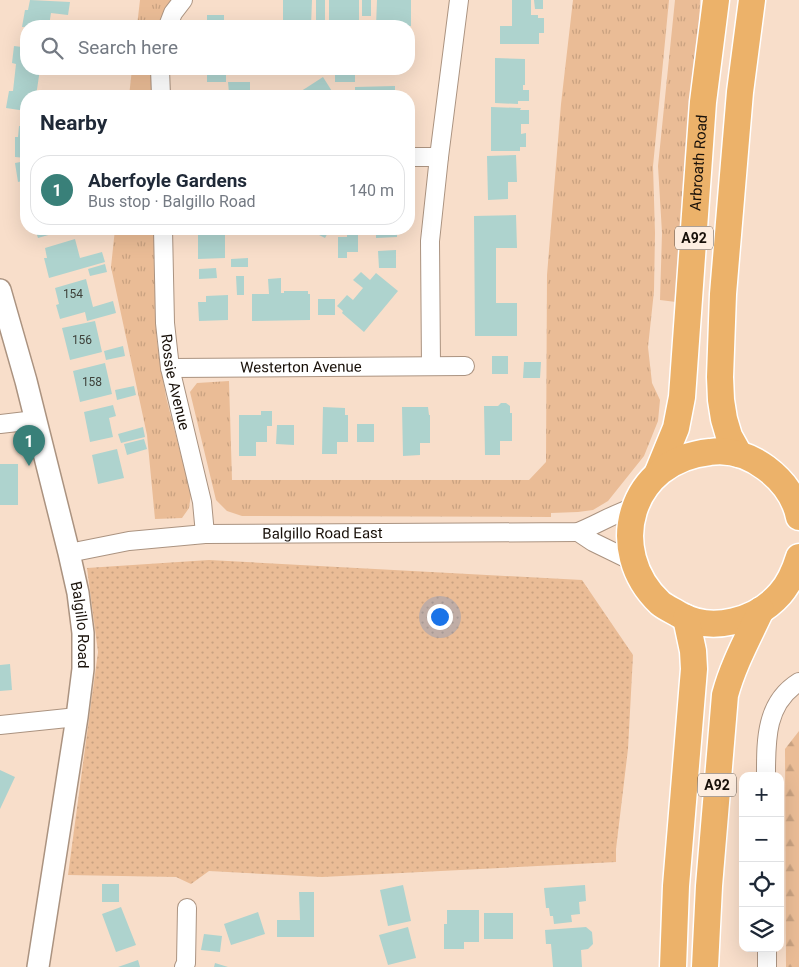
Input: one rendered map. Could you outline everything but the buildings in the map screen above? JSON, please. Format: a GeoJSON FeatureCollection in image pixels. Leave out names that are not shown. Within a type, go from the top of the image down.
{"type":"FeatureCollection","features":[{"type":"Feature","properties":{"kind":"main road","name":"Arbroath Road"},"geometry":{"type":"LineString","coordinates":[[658,472],[676,428],[682,397],[703,102],[716,0]]}},
{"type":"Feature","properties":{"kind":"main road","name":"A92"},"geometry":{"type":"LineString","coordinates":[[739,454],[729,436],[721,400],[723,294],[740,92],[752,0]]}},
{"type":"Feature","properties":{"kind":"main road","name":"A92"},"geometry":{"type":"LineString","coordinates":[[797,567],[780,594],[761,610],[744,619],[724,623],[705,623],[686,618],[662,605],[644,585],[632,561],[629,534],[634,508],[644,488],[658,472],[676,460],[696,453],[718,451],[739,454],[758,462],[794,493],[799,517]]}},
{"type":"Feature","properties":{"kind":"main road","name":"A92"},"geometry":{"type":"LineString","coordinates":[[706,967],[709,886],[725,695],[737,661],[761,610]]}},
{"type":"Feature","properties":{"kind":"main road","name":"A92"},"geometry":{"type":"LineString","coordinates":[[673,967],[676,886],[694,669],[693,650],[686,618]]}},
{"type":"Feature","properties":{"kind":"street"},"geometry":{"type":"LineString","coordinates":[[170,20],[183,0]]}},
{"type":"Feature","properties":{"kind":"street"},"geometry":{"type":"LineString","coordinates":[[431,366],[430,241],[459,0]]}},
{"type":"Feature","properties":{"kind":"street"},"geometry":{"type":"LineString","coordinates":[[160,75],[161,90]]}},
{"type":"Feature","properties":{"kind":"street"},"geometry":{"type":"LineString","coordinates":[[415,157],[439,157]]}},
{"type":"Feature","properties":{"kind":"street","name":"Rossie Avenue"},"geometry":{"type":"LineString","coordinates":[[163,235],[165,323],[170,368],[202,502],[205,534]]}},
{"type":"Feature","properties":{"kind":"street","name":"Balgillo Road"},"geometry":{"type":"LineString","coordinates":[[0,290],[3,315],[26,381],[69,553],[78,593],[83,633],[83,669],[77,717],[38,967]]}},
{"type":"Feature","properties":{"kind":"street","name":"Westerton Avenue"},"geometry":{"type":"LineString","coordinates":[[170,368],[465,366]]}},
{"type":"Feature","properties":{"kind":"street"},"geometry":{"type":"LineString","coordinates":[[0,424],[35,420]]}},
{"type":"Feature","properties":{"kind":"street","name":"Balgillo Road East"},"geometry":{"type":"LineString","coordinates":[[69,553],[130,541],[205,534],[578,532],[619,512],[634,508]]}},
{"type":"Feature","properties":{"kind":"street"},"geometry":{"type":"LineString","coordinates":[[578,532],[593,542],[632,561]]}},
{"type":"Feature","properties":{"kind":"street"},"geometry":{"type":"LineString","coordinates":[[766,772],[768,725],[778,703],[799,682]]}},
{"type":"Feature","properties":{"kind":"street"},"geometry":{"type":"LineString","coordinates":[[0,725],[77,717]]}},
{"type":"Feature","properties":{"kind":"street"},"geometry":{"type":"LineString","coordinates":[[184,967],[186,962],[187,908]]}},
{"type":"Feature","properties":{"kind":"street"},"geometry":{"type":"LineString","coordinates":[[767,952],[767,967]]}},
{"type":"Feature","properties":{"kind":"green space"},"geometry":{"type":"Polygon","coordinates":[[[140,0],[172,0],[161,20],[138,20],[140,0]]]}},
{"type":"Feature","properties":{"kind":"green space"},"geometry":{"type":"Polygon","coordinates":[[[573,0],[669,0],[653,166],[654,291],[648,347],[652,383],[660,400],[658,421],[644,456],[608,501],[593,510],[551,513],[551,517],[242,516],[227,511],[216,500],[190,392],[197,383],[229,381],[232,480],[529,480],[546,462],[547,275],[561,104],[573,0]]]}},
{"type":"Feature","properties":{"kind":"green space"},"geometry":{"type":"Polygon","coordinates":[[[675,0],[700,0],[698,53],[676,302],[660,300],[662,233],[658,166],[675,0]]]}},
{"type":"Feature","properties":{"kind":"green space"},"geometry":{"type":"Polygon","coordinates":[[[131,75],[151,75],[152,90],[130,90],[131,75]]]}},
{"type":"Feature","properties":{"kind":"green space"},"geometry":{"type":"Polygon","coordinates":[[[114,235],[154,235],[157,342],[166,397],[191,494],[189,508],[182,518],[155,519],[147,435],[111,267],[114,235]]]}},
{"type":"Feature","properties":{"kind":"green space"},"geometry":{"type":"Polygon","coordinates":[[[209,560],[582,580],[633,655],[628,749],[616,862],[322,877],[209,871],[191,884],[176,877],[68,875],[98,652],[87,568],[209,560]]]}},
{"type":"Feature","properties":{"kind":"green space"},"geometry":{"type":"Polygon","coordinates":[[[799,731],[799,967],[786,967],[785,749],[799,731]]]}},
{"type":"Feature","properties":{"kind":"place","name":"Aberfoyle Gardens"},"geometry":{"type":"Point","coordinates":[29,466]}}]}
